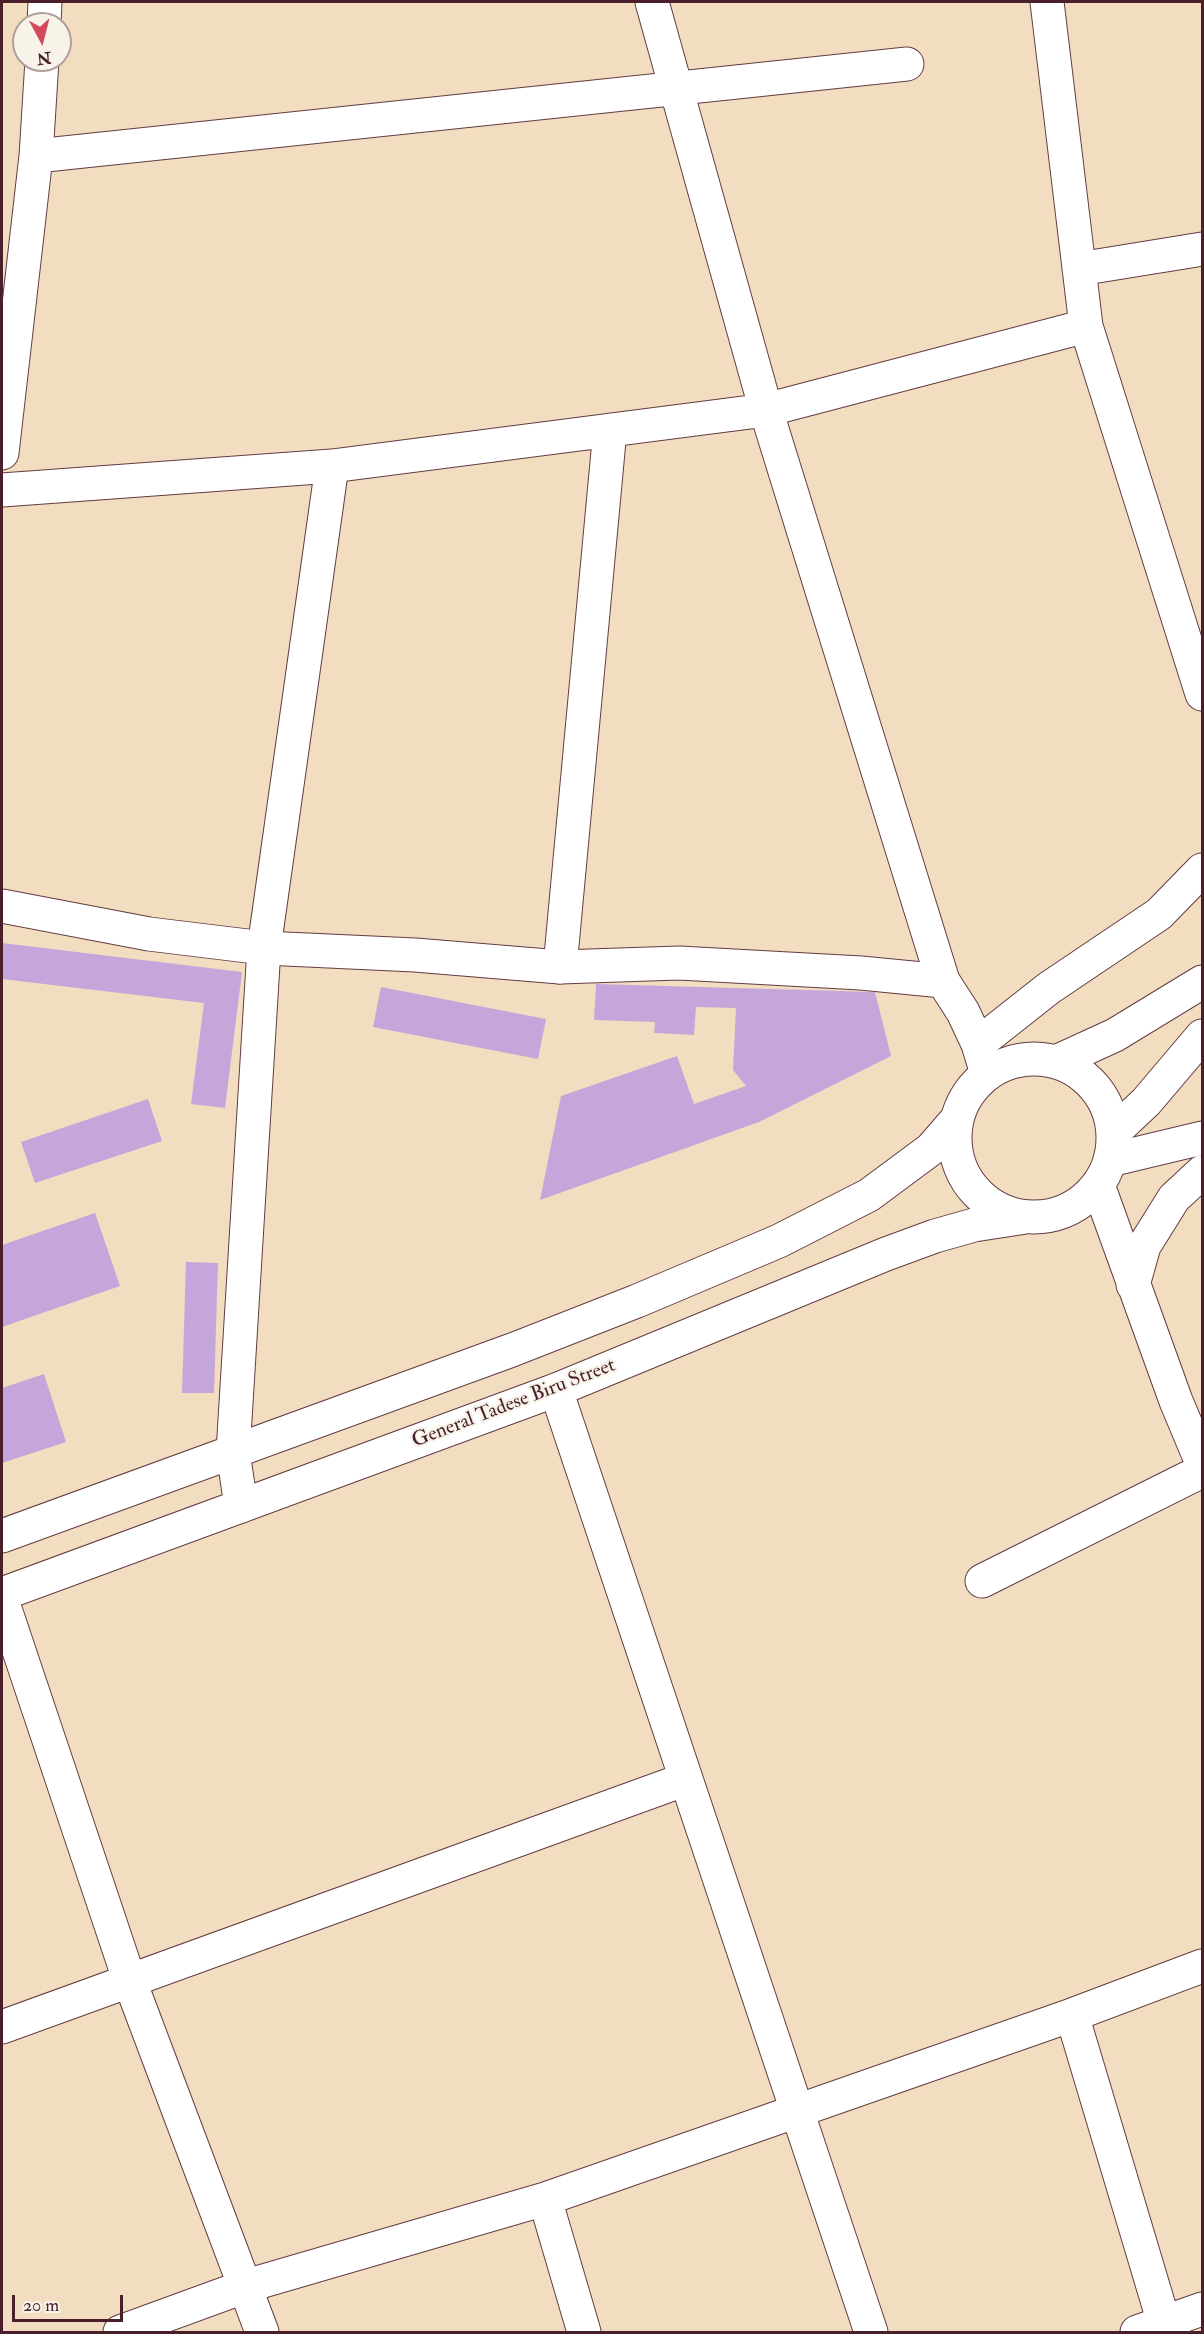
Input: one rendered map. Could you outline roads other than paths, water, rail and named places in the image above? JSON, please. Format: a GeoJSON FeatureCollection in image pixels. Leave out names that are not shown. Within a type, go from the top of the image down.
{"type":"FeatureCollection","features":[{"type":"Feature","properties":{"kind":"street"},"geometry":{"type":"LineString","coordinates":[[652,2],[766,410],[943,981],[963,1012],[982,1059]]}},
{"type":"Feature","properties":{"kind":"street"},"geometry":{"type":"LineString","coordinates":[[1047,2],[1086,326],[1203,694]]}},
{"type":"Feature","properties":{"kind":"street"},"geometry":{"type":"LineString","coordinates":[[36,156],[908,64]]}},
{"type":"Feature","properties":{"kind":"street"},"geometry":{"type":"LineString","coordinates":[[2,453],[36,156],[41,72]]}},
{"type":"Feature","properties":{"kind":"street"},"geometry":{"type":"LineString","coordinates":[[1079,269],[1203,249]]}},
{"type":"Feature","properties":{"kind":"street"},"geometry":{"type":"LineString","coordinates":[[2,490],[333,466],[766,410],[1086,326]]}},
{"type":"Feature","properties":{"kind":"street"},"geometry":{"type":"LineString","coordinates":[[560,967],[610,430]]}},
{"type":"Feature","properties":{"kind":"street"},"geometry":{"type":"LineString","coordinates":[[241,1506],[233,1452],[264,948],[333,466]]}},
{"type":"Feature","properties":{"kind":"street"},"geometry":{"type":"LineString","coordinates":[[2,1536],[512,1350],[637,1301],[779,1241],[869,1195],[931,1149],[957,1119],[982,1059],[1049,988],[1159,914],[1203,870]]}},
{"type":"Feature","properties":{"kind":"street"},"geometry":{"type":"LineString","coordinates":[[2,906],[149,934],[264,948],[415,955],[560,967],[680,963],[861,973],[943,981]]}},
{"type":"Feature","properties":{"kind":"street"},"geometry":{"type":"LineString","coordinates":[[1056,1062],[1115,1035],[1203,982]]}},
{"type":"Feature","properties":{"kind":"street"},"geometry":{"type":"LineString","coordinates":[[957,1119],[954,1146],[962,1172],[977,1195],[1000,1210],[1026,1217],[1053,1215],[1078,1204],[1146,1102],[1203,1036]]}},
{"type":"Feature","properties":{"kind":"street"},"geometry":{"type":"LineString","coordinates":[[982,1059],[1009,1063],[1033,1060],[1056,1062],[1074,1070],[1089,1082],[1101,1097],[1109,1114],[1107,1159],[1134,1285],[1176,1401],[1203,1463]]}},
{"type":"Feature","properties":{"kind":"street"},"geometry":{"type":"LineString","coordinates":[[1107,1159],[1203,1138]]}},
{"type":"Feature","properties":{"kind":"street"},"geometry":{"type":"LineString","coordinates":[[1134,1285],[1144,1246],[1174,1198],[1203,1172]]}},
{"type":"Feature","properties":{"kind":"street","name":"General Tadese Biru Street"},"geometry":{"type":"LineString","coordinates":[[2,1594],[556,1390],[886,1254],[974,1225],[1026,1217]]}},
{"type":"Feature","properties":{"kind":"street"},"geometry":{"type":"LineString","coordinates":[[556,1390],[872,2332]]}},
{"type":"Feature","properties":{"kind":"street"},"geometry":{"type":"LineString","coordinates":[[982,1581],[1203,1471]]}},
{"type":"Feature","properties":{"kind":"street"},"geometry":{"type":"LineString","coordinates":[[2,1600],[129,1979],[262,2332]]}},
{"type":"Feature","properties":{"kind":"street"},"geometry":{"type":"LineString","coordinates":[[2,2027],[129,1979],[686,1779]]}},
{"type":"Feature","properties":{"kind":"street"},"geometry":{"type":"LineString","coordinates":[[120,2332],[246,2286],[545,2199],[1071,2015],[1203,1966]]}},
{"type":"Feature","properties":{"kind":"street"},"geometry":{"type":"LineString","coordinates":[[1071,2015],[1151,2328],[1203,2309]]}},
{"type":"Feature","properties":{"kind":"street"},"geometry":{"type":"LineString","coordinates":[[545,2199],[584,2332]]}}]}
